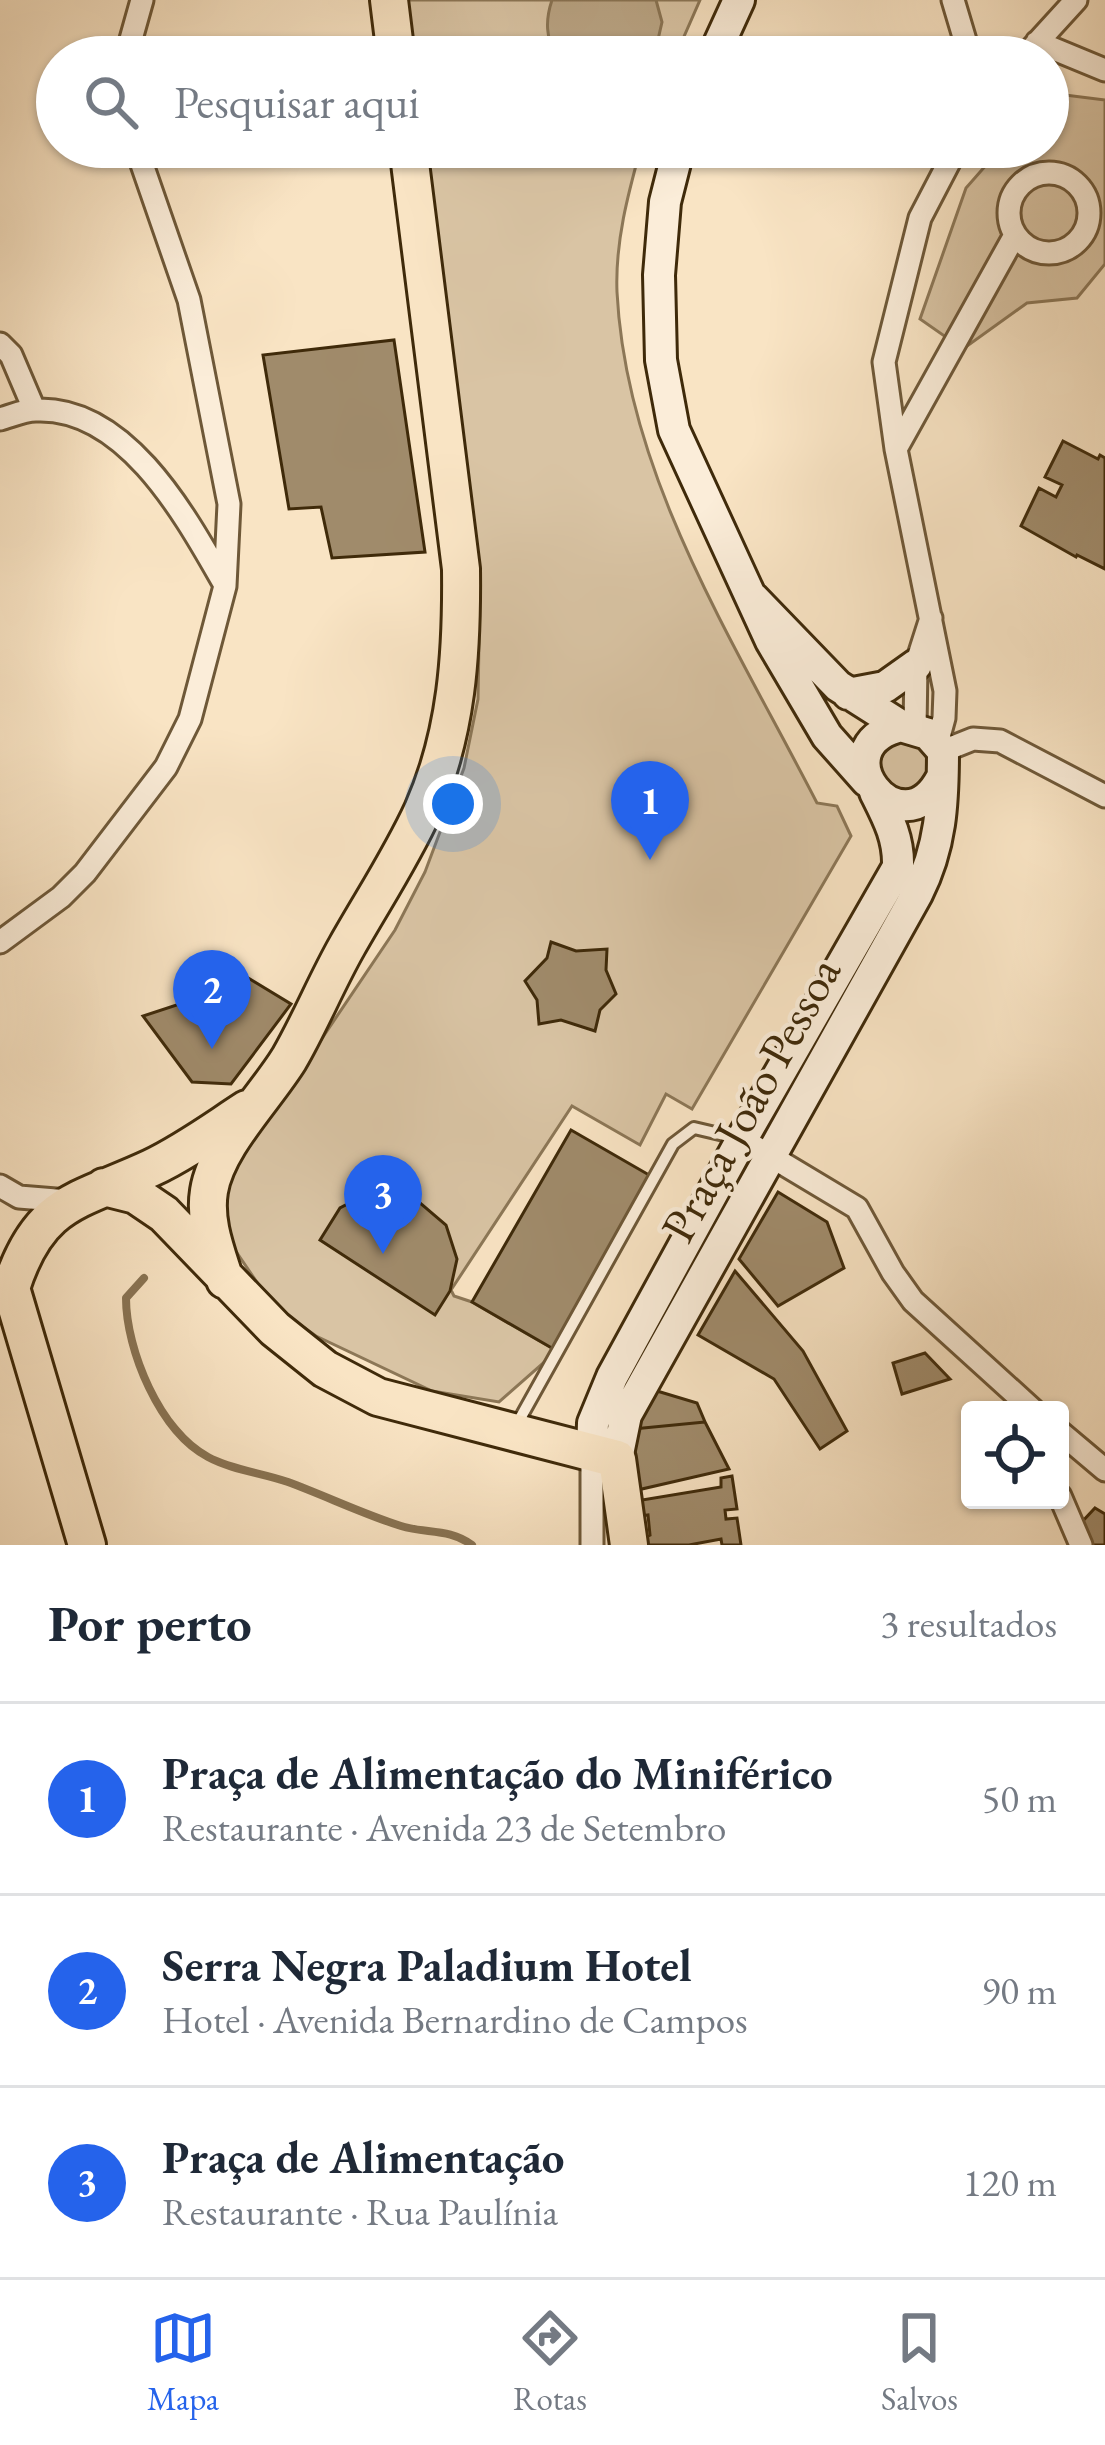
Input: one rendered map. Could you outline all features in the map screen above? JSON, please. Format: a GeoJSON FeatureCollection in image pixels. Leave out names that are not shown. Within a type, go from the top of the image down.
{"type":"FeatureCollection","features":[{"type":"Feature","properties":{"kind":"main road"},"geometry":{"type":"LineString","coordinates":[[389,0],[393,36]]}},
{"type":"Feature","properties":{"kind":"main road"},"geometry":{"type":"LineString","coordinates":[[225,1280],[208,1221],[215,1170],[288,1060],[424,808],[446,749],[456,699],[462,640],[461,569],[410,168]]}},
{"type":"Feature","properties":{"kind":"main road"},"geometry":{"type":"LineString","coordinates":[[87,1545],[11,1288],[20,1260],[68,1201],[155,1166],[260,1100]]}},
{"type":"Feature","properties":{"kind":"main road"},"geometry":{"type":"LineString","coordinates":[[104,1187],[136,1196],[164,1214],[275,1329],[342,1378],[378,1397],[604,1456],[629,1545]]}},
{"type":"Feature","properties":{"kind":"street"},"geometry":{"type":"LineString","coordinates":[[132,36],[142,0]]}},
{"type":"Feature","properties":{"kind":"street"},"geometry":{"type":"LineString","coordinates":[[722,36],[740,0]]}},
{"type":"Feature","properties":{"kind":"street"},"geometry":{"type":"LineString","coordinates":[[953,0],[964,36]]}},
{"type":"Feature","properties":{"kind":"street"},"geometry":{"type":"LineString","coordinates":[[1043,36],[1076,0]]}},
{"type":"Feature","properties":{"kind":"street"},"geometry":{"type":"LineString","coordinates":[[1069,60],[1105,70]]}},
{"type":"Feature","properties":{"kind":"street"},"geometry":{"type":"LineString","coordinates":[[0,942],[85,873],[166,767],[190,719],[225,586],[229,504],[189,300],[143,168]]}},
{"type":"Feature","properties":{"kind":"street"},"geometry":{"type":"LineString","coordinates":[[674,168],[665,202],[659,275],[661,360],[674,430],[771,641],[826,736],[871,786],[898,805],[912,805],[935,791],[916,665],[931,617]]}},
{"type":"Feature","properties":{"kind":"street"},"geometry":{"type":"LineString","coordinates":[[927,746],[944,718],[945,691],[896,449],[884,362],[920,218],[946,168]]}},
{"type":"Feature","properties":{"kind":"street"},"geometry":{"type":"LineString","coordinates":[[896,449],[1015,235]]}},
{"type":"Feature","properties":{"kind":"street"},"geometry":{"type":"LineString","coordinates":[[0,344],[10,355],[34,410]]}},
{"type":"Feature","properties":{"kind":"street"},"geometry":{"type":"LineString","coordinates":[[0,419],[34,410],[82,420],[116,440],[148,466],[225,586]]}},
{"type":"Feature","properties":{"kind":"street"},"geometry":{"type":"LineString","coordinates":[[753,598],[812,664],[927,746]]}},
{"type":"Feature","properties":{"kind":"street"},"geometry":{"type":"LineString","coordinates":[[848,694],[885,687],[916,665]]}},
{"type":"Feature","properties":{"kind":"street"},"geometry":{"type":"LineString","coordinates":[[871,786],[864,769],[878,735],[927,746],[1000,741],[1105,796]]}},
{"type":"Feature","properties":{"kind":"street","name":"Praça João Pessoa"},"geometry":{"type":"LineString","coordinates":[[604,1456],[593,1423],[612,1376],[933,862],[942,824],[927,746]]}},
{"type":"Feature","properties":{"kind":"street","name":"Praça João Pessoa"},"geometry":{"type":"LineString","coordinates":[[756,1147],[898,867],[892,826],[871,786]]}},
{"type":"Feature","properties":{"kind":"street"},"geometry":{"type":"LineString","coordinates":[[756,1147],[857,1208],[913,1301],[1022,1401]]}},
{"type":"Feature","properties":{"kind":"street"},"geometry":{"type":"LineString","coordinates":[[0,1186],[19,1197],[68,1201]]}},
{"type":"Feature","properties":{"kind":"street"},"geometry":{"type":"LineString","coordinates":[[0,1252],[11,1288]]}},
{"type":"Feature","properties":{"kind":"street"},"geometry":{"type":"LineString","coordinates":[[1069,1440],[1105,1470]]}},
{"type":"Feature","properties":{"kind":"street"},"geometry":{"type":"LineString","coordinates":[[592,1545],[604,1456]]}},
{"type":"Feature","properties":{"kind":"street"},"geometry":{"type":"LineString","coordinates":[[1066,1509],[1081,1545]]}},
{"type":"Feature","properties":{"kind":"lane"},"geometry":{"type":"LineString","coordinates":[[513,1432],[673,1144],[694,1128],[756,1147]]}},
{"type":"Feature","properties":{"kind":"shaded area"},"geometry":{"type":"Polygon","coordinates":[[[406,0],[700,0],[684,36],[411,36],[406,0]]]}},
{"type":"Feature","properties":{"kind":"shaded area"},"geometry":{"type":"Polygon","coordinates":[[[552,0],[656,0],[662,22],[659,36],[549,36],[552,0]]]}},
{"type":"Feature","properties":{"kind":"shaded area"},"geometry":{"type":"Polygon","coordinates":[[[1069,96],[1105,100],[1105,264],[1077,298],[1027,303],[963,349],[920,319],[966,188],[984,168],[1069,168],[1069,96]]]}},
{"type":"Feature","properties":{"kind":"shaded area"},"geometry":{"type":"Polygon","coordinates":[[[428,168],[636,168],[623,218],[617,292],[625,360],[641,427],[663,492],[720,620],[817,803],[837,806],[851,836],[692,1109],[666,1094],[640,1145],[572,1106],[451,1290],[454,1296],[557,1351],[499,1402],[432,1391],[316,1336],[273,1306],[233,1247],[225,1220],[224,1190],[395,930],[425,872],[464,768],[478,699],[480,585],[428,168]]]}},
{"type":"Feature","properties":{"kind":"shaded area"},"geometry":{"type":"Polygon","coordinates":[[[904,742],[921,749],[928,766],[921,783],[904,790],[887,783],[880,766],[887,749],[904,742]]]}},
{"type":"Feature","properties":{"kind":"building"},"geometry":{"type":"Polygon","coordinates":[[[394,340],[425,552],[332,558],[321,507],[289,509],[263,355],[394,340]]]}},
{"type":"Feature","properties":{"kind":"building"},"geometry":{"type":"Polygon","coordinates":[[[1063,441],[1105,458],[1105,569],[1021,526],[1039,488],[1056,497],[1062,485],[1045,477],[1063,441]]]}},
{"type":"Feature","properties":{"kind":"building"},"geometry":{"type":"Polygon","coordinates":[[[551,942],[576,951],[607,949],[606,970],[616,994],[600,1010],[595,1031],[561,1020],[539,1024],[537,1000],[525,981],[547,958],[551,942]]]}},
{"type":"Feature","properties":{"kind":"building"},"geometry":{"type":"Polygon","coordinates":[[[222,962],[291,1004],[231,1084],[192,1082],[143,1016],[192,1000],[222,962]]]}},
{"type":"Feature","properties":{"kind":"building"},"geometry":{"type":"Polygon","coordinates":[[[571,1130],[656,1179],[557,1351],[472,1302],[571,1130]]]}},
{"type":"Feature","properties":{"kind":"building"},"geometry":{"type":"Polygon","coordinates":[[[391,1192],[419,1202],[446,1225],[457,1259],[450,1291],[435,1315],[320,1240],[340,1208],[363,1196],[391,1192]]]}},
{"type":"Feature","properties":{"kind":"building"},"geometry":{"type":"Polygon","coordinates":[[[778,1192],[827,1222],[844,1268],[778,1306],[739,1259],[778,1192]]]}},
{"type":"Feature","properties":{"kind":"building"},"geometry":{"type":"Polygon","coordinates":[[[735,1271],[803,1351],[847,1431],[820,1449],[774,1379],[698,1335],[735,1271]]]}},
{"type":"Feature","properties":{"kind":"building"},"geometry":{"type":"Polygon","coordinates":[[[925,1353],[950,1379],[902,1394],[893,1363],[925,1353]]]}},
{"type":"Feature","properties":{"kind":"building"},"geometry":{"type":"Polygon","coordinates":[[[657,1391],[697,1403],[705,1422],[633,1429],[657,1391]]]}},
{"type":"Feature","properties":{"kind":"building"},"geometry":{"type":"Polygon","coordinates":[[[705,1422],[729,1469],[633,1491],[633,1429],[705,1422]]]}},
{"type":"Feature","properties":{"kind":"building"},"geometry":{"type":"Polygon","coordinates":[[[732,1476],[737,1509],[725,1510],[726,1519],[737,1518],[741,1545],[722,1545],[721,1539],[641,1545],[640,1540],[650,1535],[648,1515],[640,1516],[642,1500],[721,1487],[721,1478],[732,1476]]]}},
{"type":"Feature","properties":{"kind":"building"},"geometry":{"type":"Polygon","coordinates":[[[1095,1508],[1105,1514],[1105,1545],[1091,1545],[1080,1524],[1095,1508]]]}},
{"type":"Feature","properties":{"kind":"waterway"},"geometry":{"type":"LineString","coordinates":[[144,1278],[126,1298],[132,1341],[149,1388],[191,1445],[227,1465],[288,1482],[401,1526],[446,1534],[472,1545]]}},
{"type":"Feature","properties":{"kind":"place","name":"Praça de Alimentação do Miniférico"},"geometry":{"type":"Point","coordinates":[650,860]}},
{"type":"Feature","properties":{"kind":"place","name":"Serra Negra Paladium Hotel"},"geometry":{"type":"Point","coordinates":[212,1049]}},
{"type":"Feature","properties":{"kind":"place","name":"Praça de Alimentação"},"geometry":{"type":"Point","coordinates":[383,1254]}}]}
